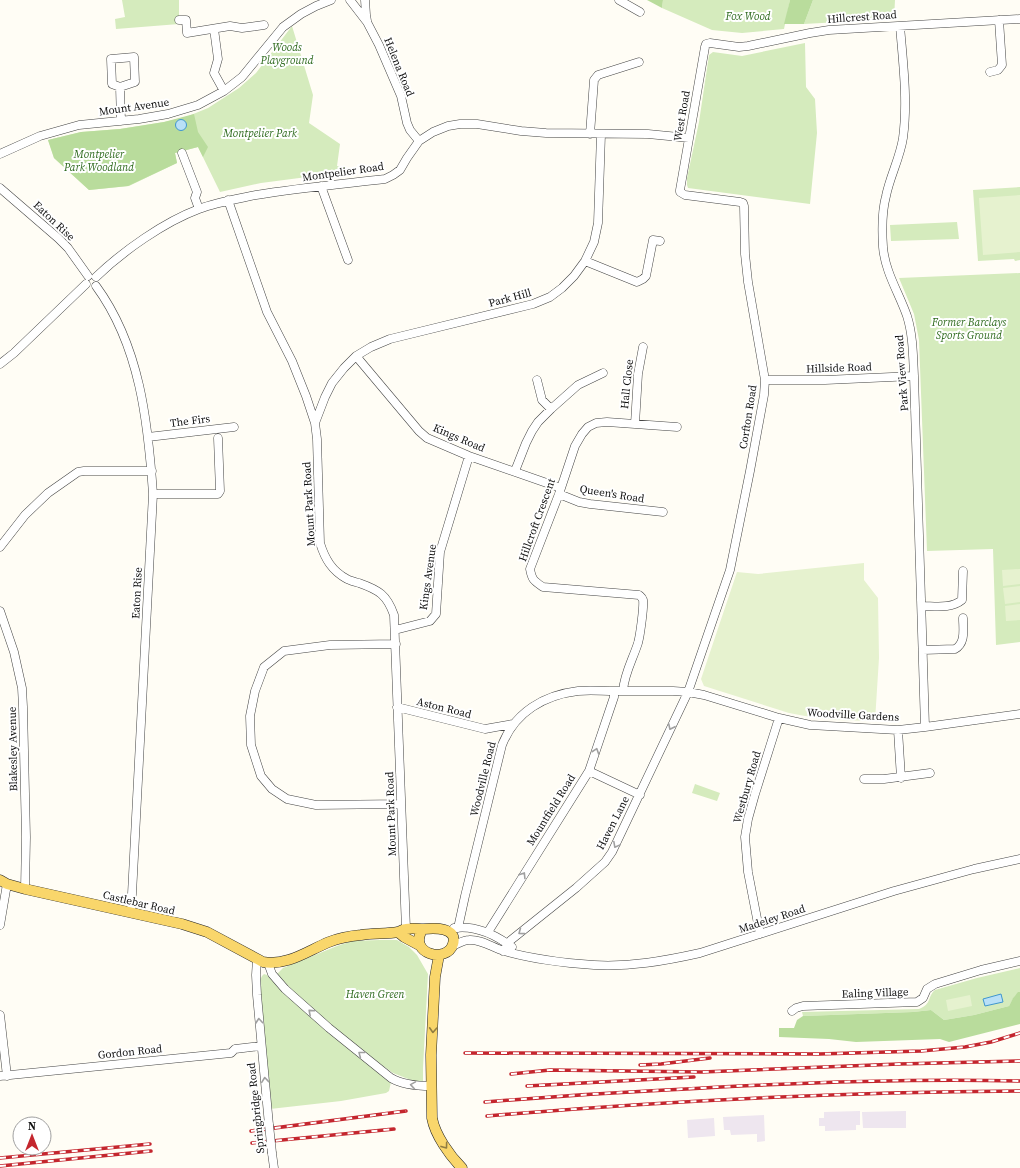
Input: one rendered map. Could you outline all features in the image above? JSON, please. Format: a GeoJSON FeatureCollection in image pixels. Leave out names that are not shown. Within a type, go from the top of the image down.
{"type":"FeatureCollection","features":[{"type":"Feature","properties":{"kind":"main road","name":"Castlebar Road"},"geometry":{"type":"LineString","coordinates":[[4,882],[25,890],[182,924],[207,932],[257,959],[268,963]]}},
{"type":"Feature","properties":{"kind":"main road"},"geometry":{"type":"LineString","coordinates":[[268,963],[284,962],[329,942],[365,934],[402,930],[426,928],[440,928],[450,932],[454,942],[448,951],[443,955],[431,954],[419,945],[404,937],[402,930]]}},
{"type":"Feature","properties":{"kind":"main road"},"geometry":{"type":"LineString","coordinates":[[419,945],[418,939],[420,933],[426,928]]}},
{"type":"Feature","properties":{"kind":"main road"},"geometry":{"type":"LineString","coordinates":[[439,955],[435,977],[431,1062],[432,1113],[434,1127],[441,1140],[460,1167]]}},
{"type":"Feature","properties":{"kind":"street","name":"Mount Avenue"},"geometry":{"type":"LineString","coordinates":[[0,154],[40,136],[71,127],[168,114],[198,105],[224,91],[242,78],[283,27],[314,3],[331,0]]}},
{"type":"Feature","properties":{"kind":"street","name":"Helena Road"},"geometry":{"type":"LineString","coordinates":[[350,0],[367,22],[379,45],[401,96],[407,123],[410,130],[419,141]]}},
{"type":"Feature","properties":{"kind":"street","name":"Helena Road"},"geometry":{"type":"LineString","coordinates":[[365,0],[367,22]]}},
{"type":"Feature","properties":{"kind":"street"},"geometry":{"type":"LineString","coordinates":[[619,0],[640,12]]}},
{"type":"Feature","properties":{"kind":"street","name":"Hillcrest Road"},"geometry":{"type":"LineString","coordinates":[[706,44],[710,43],[739,47],[829,30],[1020,19]]}},
{"type":"Feature","properties":{"kind":"street"},"geometry":{"type":"LineString","coordinates":[[179,20],[186,20],[187,33],[230,26],[242,28],[264,25]]}},
{"type":"Feature","properties":{"kind":"street"},"geometry":{"type":"LineString","coordinates":[[990,72],[998,70],[1002,65],[999,20]]}},
{"type":"Feature","properties":{"kind":"street","name":"Park View Road"},"geometry":{"type":"LineString","coordinates":[[900,26],[905,122],[903,140],[886,195],[883,217],[883,247],[889,275],[907,317],[912,341],[925,727]]}},
{"type":"Feature","properties":{"kind":"street"},"geometry":{"type":"LineString","coordinates":[[214,29],[218,58],[214,73],[224,91]]}},
{"type":"Feature","properties":{"kind":"street","name":"West Road"},"geometry":{"type":"LineString","coordinates":[[680,192],[706,44]]}},
{"type":"Feature","properties":{"kind":"street"},"geometry":{"type":"LineString","coordinates":[[590,134],[594,80],[598,75],[639,62]]}},
{"type":"Feature","properties":{"kind":"street"},"geometry":{"type":"LineString","coordinates":[[120,87],[121,121]]}},
{"type":"Feature","properties":{"kind":"street","name":"Montpelier Road"},"geometry":{"type":"LineString","coordinates":[[0,364],[14,353],[90,279],[139,242],[170,223],[199,209],[228,200],[280,191],[385,179],[393,176],[400,170],[419,141],[432,132],[448,126],[477,124],[529,132],[648,134],[689,138]]}},
{"type":"Feature","properties":{"kind":"street","name":"Park Hill"},"geometry":{"type":"LineString","coordinates":[[315,423],[332,383],[356,356],[371,347],[390,339],[533,304],[550,297],[574,276],[585,261],[594,242],[598,222],[601,134]]}},
{"type":"Feature","properties":{"kind":"street"},"geometry":{"type":"LineString","coordinates":[[182,154],[197,192],[195,198],[199,209]]}},
{"type":"Feature","properties":{"kind":"street"},"geometry":{"type":"LineString","coordinates":[[321,186],[348,260]]}},
{"type":"Feature","properties":{"kind":"street","name":"Eaton Rise"},"geometry":{"type":"LineString","coordinates":[[0,188],[68,248],[90,279],[90,287],[96,286],[106,300],[115,316],[132,359],[144,406],[152,471],[153,494],[131,913]]}},
{"type":"Feature","properties":{"kind":"street","name":"Corfton Road"},"geometry":{"type":"LineString","coordinates":[[680,192],[685,195],[743,203],[745,254],[765,380],[764,395],[730,570],[688,692]]}},
{"type":"Feature","properties":{"kind":"street","name":"Mount Park Road"},"geometry":{"type":"LineString","coordinates":[[228,200],[268,312],[292,360],[315,423],[317,439],[320,543],[325,558],[334,569],[347,579],[371,587],[385,596],[394,615],[401,804],[402,930]]}},
{"type":"Feature","properties":{"kind":"street"},"geometry":{"type":"LineString","coordinates":[[585,261],[637,282],[646,276],[653,240],[660,241]]}},
{"type":"Feature","properties":{"kind":"street","name":"Hall Close"},"geometry":{"type":"LineString","coordinates":[[635,424],[638,374],[643,347]]}},
{"type":"Feature","properties":{"kind":"street","name":"Kings Road"},"geometry":{"type":"LineString","coordinates":[[356,356],[419,431],[427,438],[469,456],[515,471],[560,491]]}},
{"type":"Feature","properties":{"kind":"street"},"geometry":{"type":"LineString","coordinates":[[515,471],[532,431],[551,408],[578,385],[602,373]]}},
{"type":"Feature","properties":{"kind":"street","name":"Hillside Road"},"geometry":{"type":"LineString","coordinates":[[765,380],[825,380],[914,376]]}},
{"type":"Feature","properties":{"kind":"street"},"geometry":{"type":"LineString","coordinates":[[536,380],[542,400],[551,408]]}},
{"type":"Feature","properties":{"kind":"street"},"geometry":{"type":"LineString","coordinates":[[308,403],[324,400]]}},
{"type":"Feature","properties":{"kind":"street","name":"Hillcroft Crescent"},"geometry":{"type":"LineString","coordinates":[[623,691],[628,668],[638,641],[643,609],[643,600],[641,597],[639,595],[543,587],[534,582],[530,569],[560,491],[575,446],[588,427],[596,423],[607,422],[677,427]]}},
{"type":"Feature","properties":{"kind":"street","name":"The Firs"},"geometry":{"type":"LineString","coordinates":[[148,437],[234,427]]}},
{"type":"Feature","properties":{"kind":"street"},"geometry":{"type":"LineString","coordinates":[[153,494],[218,494],[220,491],[218,438]]}},
{"type":"Feature","properties":{"kind":"street","name":"Kings Avenue"},"geometry":{"type":"LineString","coordinates":[[395,630],[430,621],[436,614],[440,552],[469,456]]}},
{"type":"Feature","properties":{"kind":"street"},"geometry":{"type":"LineString","coordinates":[[0,547],[25,515],[48,493],[78,472],[152,471]]}},
{"type":"Feature","properties":{"kind":"street","name":"Queen's Road"},"geometry":{"type":"LineString","coordinates":[[560,491],[580,502],[662,512]]}},
{"type":"Feature","properties":{"kind":"street"},"geometry":{"type":"LineString","coordinates":[[922,606],[950,606],[962,600],[963,571]]}},
{"type":"Feature","properties":{"kind":"street","name":"Blakesley Avenue"},"geometry":{"type":"LineString","coordinates":[[0,611],[14,652],[22,688],[26,830],[25,890]]}},
{"type":"Feature","properties":{"kind":"street"},"geometry":{"type":"LineString","coordinates":[[923,650],[957,648],[963,639],[963,618]]}},
{"type":"Feature","properties":{"kind":"street"},"geometry":{"type":"LineString","coordinates":[[396,644],[330,645],[284,651],[264,667],[255,692],[250,716],[251,745],[261,776],[272,789],[287,799],[316,805],[401,804]]}},
{"type":"Feature","properties":{"kind":"street","name":"Woodville Road"},"geometry":{"type":"LineString","coordinates":[[458,928],[464,896],[502,745],[505,736],[513,724],[532,706],[546,699],[578,691],[688,692]]}},
{"type":"Feature","properties":{"kind":"street","name":"Mountfield Road"},"geometry":{"type":"LineString","coordinates":[[488,932],[589,771],[614,697],[614,691]]}},
{"type":"Feature","properties":{"kind":"street","name":"Woodville Gardens"},"geometry":{"type":"LineString","coordinates":[[688,692],[704,695],[779,718],[810,725],[898,730],[1020,714]]}},
{"type":"Feature","properties":{"kind":"street","name":"Haven Lane"},"geometry":{"type":"LineString","coordinates":[[506,947],[515,937],[576,888],[605,862],[618,842],[688,692]]}},
{"type":"Feature","properties":{"kind":"street","name":"Aston Road"},"geometry":{"type":"LineString","coordinates":[[397,707],[485,729],[505,736]]}},
{"type":"Feature","properties":{"kind":"street","name":"Westbury Road"},"geometry":{"type":"LineString","coordinates":[[760,934],[748,872],[745,837],[755,794],[779,718]]}},
{"type":"Feature","properties":{"kind":"street","name":"Aston Road"},"geometry":{"type":"LineString","coordinates":[[485,729],[513,724]]}},
{"type":"Feature","properties":{"kind":"street"},"geometry":{"type":"LineString","coordinates":[[898,730],[902,778]]}},
{"type":"Feature","properties":{"kind":"street"},"geometry":{"type":"LineString","coordinates":[[589,771],[640,795]]}},
{"type":"Feature","properties":{"kind":"street"},"geometry":{"type":"LineString","coordinates":[[864,779],[884,780],[930,773]]}},
{"type":"Feature","properties":{"kind":"street","name":"Madeley Road"},"geometry":{"type":"LineString","coordinates":[[452,946],[465,940],[474,940],[506,947],[525,956],[554,961],[594,965],[628,965],[667,961],[700,953],[894,891],[974,868],[1020,858]]}},
{"type":"Feature","properties":{"kind":"street"},"geometry":{"type":"LineString","coordinates":[[0,925],[4,882]]}},
{"type":"Feature","properties":{"kind":"street","name":"Madeley Road"},"geometry":{"type":"LineString","coordinates":[[445,930],[458,928],[488,932],[506,947]]}},
{"type":"Feature","properties":{"kind":"street"},"geometry":{"type":"LineString","coordinates":[[257,959],[257,988],[261,1046]]}},
{"type":"Feature","properties":{"kind":"street","name":"Ealing Village"},"geometry":{"type":"LineString","coordinates":[[792,1011],[803,1006],[917,1002],[923,998],[927,988],[935,984],[981,970],[1020,961]]}},
{"type":"Feature","properties":{"kind":"street"},"geometry":{"type":"LineString","coordinates":[[268,963],[272,974],[285,989],[334,1032],[391,1078],[401,1083],[431,1086]]}},
{"type":"Feature","properties":{"kind":"street"},"geometry":{"type":"LineString","coordinates":[[0,1015],[4,1076]]}},
{"type":"Feature","properties":{"kind":"street","name":"Gordon Road"},"geometry":{"type":"LineString","coordinates":[[4,1076],[231,1053],[235,1049],[261,1046]]}},
{"type":"Feature","properties":{"kind":"street","name":"Springbridge Road"},"geometry":{"type":"LineString","coordinates":[[261,1046],[274,1168]]}},
{"type":"Feature","properties":{"kind":"shaded area"},"geometry":{"type":"Polygon","coordinates":[[[860,1111],[860,1125],[856,1125],[856,1130],[825,1131],[825,1126],[819,1126],[819,1118],[824,1118],[824,1112],[860,1111]]]}},
{"type":"Feature","properties":{"kind":"shaded area"},"geometry":{"type":"Polygon","coordinates":[[[906,1111],[906,1128],[863,1128],[862,1112],[906,1111]]]}},
{"type":"Feature","properties":{"kind":"shaded area"},"geometry":{"type":"Polygon","coordinates":[[[764,1115],[765,1141],[757,1142],[757,1134],[731,1135],[730,1130],[724,1130],[723,1117],[764,1115]]]}},
{"type":"Feature","properties":{"kind":"shaded area"},"geometry":{"type":"Polygon","coordinates":[[[714,1118],[715,1136],[688,1138],[687,1120],[714,1118]]]}},
{"type":"Feature","properties":{"kind":"green space"},"geometry":{"type":"Polygon","coordinates":[[[122,0],[179,0],[179,24],[116,29],[115,19],[125,17],[122,0]]]}},
{"type":"Feature","properties":{"kind":"green space"},"geometry":{"type":"Polygon","coordinates":[[[647,0],[663,0],[662,8],[647,0]]]}},
{"type":"Feature","properties":{"kind":"green space","name":"Fox Wood"},"geometry":{"type":"Polygon","coordinates":[[[663,0],[790,0],[784,29],[742,33],[712,30],[662,8],[663,0]]]}},
{"type":"Feature","properties":{"kind":"green space"},"geometry":{"type":"Polygon","coordinates":[[[790,0],[813,0],[804,24],[784,24],[790,0]]]}},
{"type":"Feature","properties":{"kind":"green space"},"geometry":{"type":"Polygon","coordinates":[[[813,0],[895,0],[894,19],[804,24],[813,0]]]}},
{"type":"Feature","properties":{"kind":"green space","name":"Montpelier Park"},"geometry":{"type":"Polygon","coordinates":[[[292,26],[313,95],[309,123],[340,144],[337,166],[345,167],[345,177],[307,177],[261,183],[220,192],[198,147],[175,153],[177,163],[129,186],[89,190],[54,158],[48,140],[81,132],[120,129],[164,122],[186,117],[208,108],[239,88],[256,73],[292,26]]]}},
{"type":"Feature","properties":{"kind":"green space"},"geometry":{"type":"Polygon","coordinates":[[[805,43],[806,87],[815,99],[817,133],[810,204],[688,188],[687,178],[699,122],[709,55],[713,52],[742,56],[805,43]]]}},
{"type":"Feature","properties":{"kind":"green space","name":"Montpelier Park Woodland"},"geometry":{"type":"Polygon","coordinates":[[[194,114],[198,132],[208,147],[203,157],[198,147],[175,153],[177,163],[128,186],[89,190],[54,158],[48,140],[81,132],[120,129],[164,122],[194,114]]]}},
{"type":"Feature","properties":{"kind":"green space"},"geometry":{"type":"Polygon","coordinates":[[[1020,187],[1020,260],[978,261],[973,190],[1020,187]]]}},
{"type":"Feature","properties":{"kind":"green space"},"geometry":{"type":"Polygon","coordinates":[[[1020,195],[1020,252],[983,255],[979,198],[1020,195]]]}},
{"type":"Feature","properties":{"kind":"green space"},"geometry":{"type":"Polygon","coordinates":[[[957,222],[959,239],[891,241],[890,225],[957,222]]]}},
{"type":"Feature","properties":{"kind":"green space","name":"Former Barclays Sports Ground"},"geometry":{"type":"Polygon","coordinates":[[[1020,273],[1020,642],[996,645],[993,549],[927,551],[919,340],[914,314],[899,278],[1020,273]]]}},
{"type":"Feature","properties":{"kind":"green space"},"geometry":{"type":"Polygon","coordinates":[[[864,563],[864,580],[878,598],[879,658],[875,721],[837,720],[789,713],[704,686],[701,679],[737,572],[758,574],[864,563]]]}},
{"type":"Feature","properties":{"kind":"green space"},"geometry":{"type":"Polygon","coordinates":[[[1020,569],[1020,584],[1003,586],[1002,570],[1020,569]]]}},
{"type":"Feature","properties":{"kind":"green space"},"geometry":{"type":"Polygon","coordinates":[[[1020,586],[1020,602],[1005,604],[1003,588],[1020,586]]]}},
{"type":"Feature","properties":{"kind":"green space"},"geometry":{"type":"Polygon","coordinates":[[[1020,604],[1020,620],[1006,621],[1005,606],[1020,604]]]}},
{"type":"Feature","properties":{"kind":"green space"},"geometry":{"type":"Polygon","coordinates":[[[695,784],[720,793],[717,801],[692,793],[695,784]]]}},
{"type":"Feature","properties":{"kind":"green space","name":"Haven Green"},"geometry":{"type":"Polygon","coordinates":[[[397,940],[409,947],[417,955],[428,974],[423,1082],[416,1082],[393,1073],[356,1047],[316,1015],[277,974],[283,968],[352,941],[397,940]]]}},
{"type":"Feature","properties":{"kind":"green space"},"geometry":{"type":"Polygon","coordinates":[[[1020,968],[1020,992],[1015,996],[1009,1006],[974,1015],[944,1020],[931,1010],[803,1016],[802,1012],[919,1009],[928,1003],[935,990],[1020,968]]]}},
{"type":"Feature","properties":{"kind":"green space"},"geometry":{"type":"Polygon","coordinates":[[[264,974],[267,975],[313,1019],[389,1080],[391,1082],[389,1091],[386,1093],[341,1101],[270,1109],[260,980],[264,974]]]}},
{"type":"Feature","properties":{"kind":"green space"},"geometry":{"type":"Polygon","coordinates":[[[1018,992],[1020,992],[1020,1024],[949,1042],[940,1039],[856,1042],[829,1039],[779,1037],[779,1028],[794,1028],[797,1020],[803,1016],[931,1010],[944,1020],[974,1015],[1009,1006],[1018,992]]]}},
{"type":"Feature","properties":{"kind":"green space"},"geometry":{"type":"Polygon","coordinates":[[[970,995],[972,1006],[948,1011],[946,1000],[970,995]]]}},
{"type":"Feature","properties":{"kind":"water"},"geometry":{"type":"Polygon","coordinates":[[[179,120],[183,120],[185,121],[185,129],[179,130],[176,127],[176,123],[179,120]]]}},
{"type":"Feature","properties":{"kind":"water"},"geometry":{"type":"Polygon","coordinates":[[[1001,994],[1003,1002],[985,1006],[983,999],[1001,994]]]}},
{"type":"Feature","properties":{"kind":"railway"},"geometry":{"type":"LineString","coordinates":[[465,1053],[819,1054],[921,1051],[965,1047],[991,1042],[1020,1033]]}},
{"type":"Feature","properties":{"kind":"railway"},"geometry":{"type":"LineString","coordinates":[[640,1065],[710,1058]]}},
{"type":"Feature","properties":{"kind":"railway"},"geometry":{"type":"LineString","coordinates":[[511,1074],[550,1070],[702,1072],[1020,1061]]}},
{"type":"Feature","properties":{"kind":"railway"},"geometry":{"type":"LineString","coordinates":[[527,1086],[694,1077]]}},
{"type":"Feature","properties":{"kind":"railway"},"geometry":{"type":"LineString","coordinates":[[485,1102],[620,1092],[799,1083],[932,1080],[1020,1081]]}},
{"type":"Feature","properties":{"kind":"railway"},"geometry":{"type":"LineString","coordinates":[[487,1116],[753,1098],[887,1093],[1020,1091]]}},
{"type":"Feature","properties":{"kind":"railway"},"geometry":{"type":"LineString","coordinates":[[251,1131],[406,1111]]}},
{"type":"Feature","properties":{"kind":"railway"},"geometry":{"type":"LineString","coordinates":[[252,1143],[394,1129]]}},
{"type":"Feature","properties":{"kind":"railway"},"geometry":{"type":"LineString","coordinates":[[0,1158],[150,1144]]}},
{"type":"Feature","properties":{"kind":"railway"},"geometry":{"type":"LineString","coordinates":[[0,1166],[151,1151]]}},
{"type":"Feature","properties":{"kind":"park label","name":"Woods Playground"},"geometry":{"type":"Point","coordinates":[287,53]}}]}
